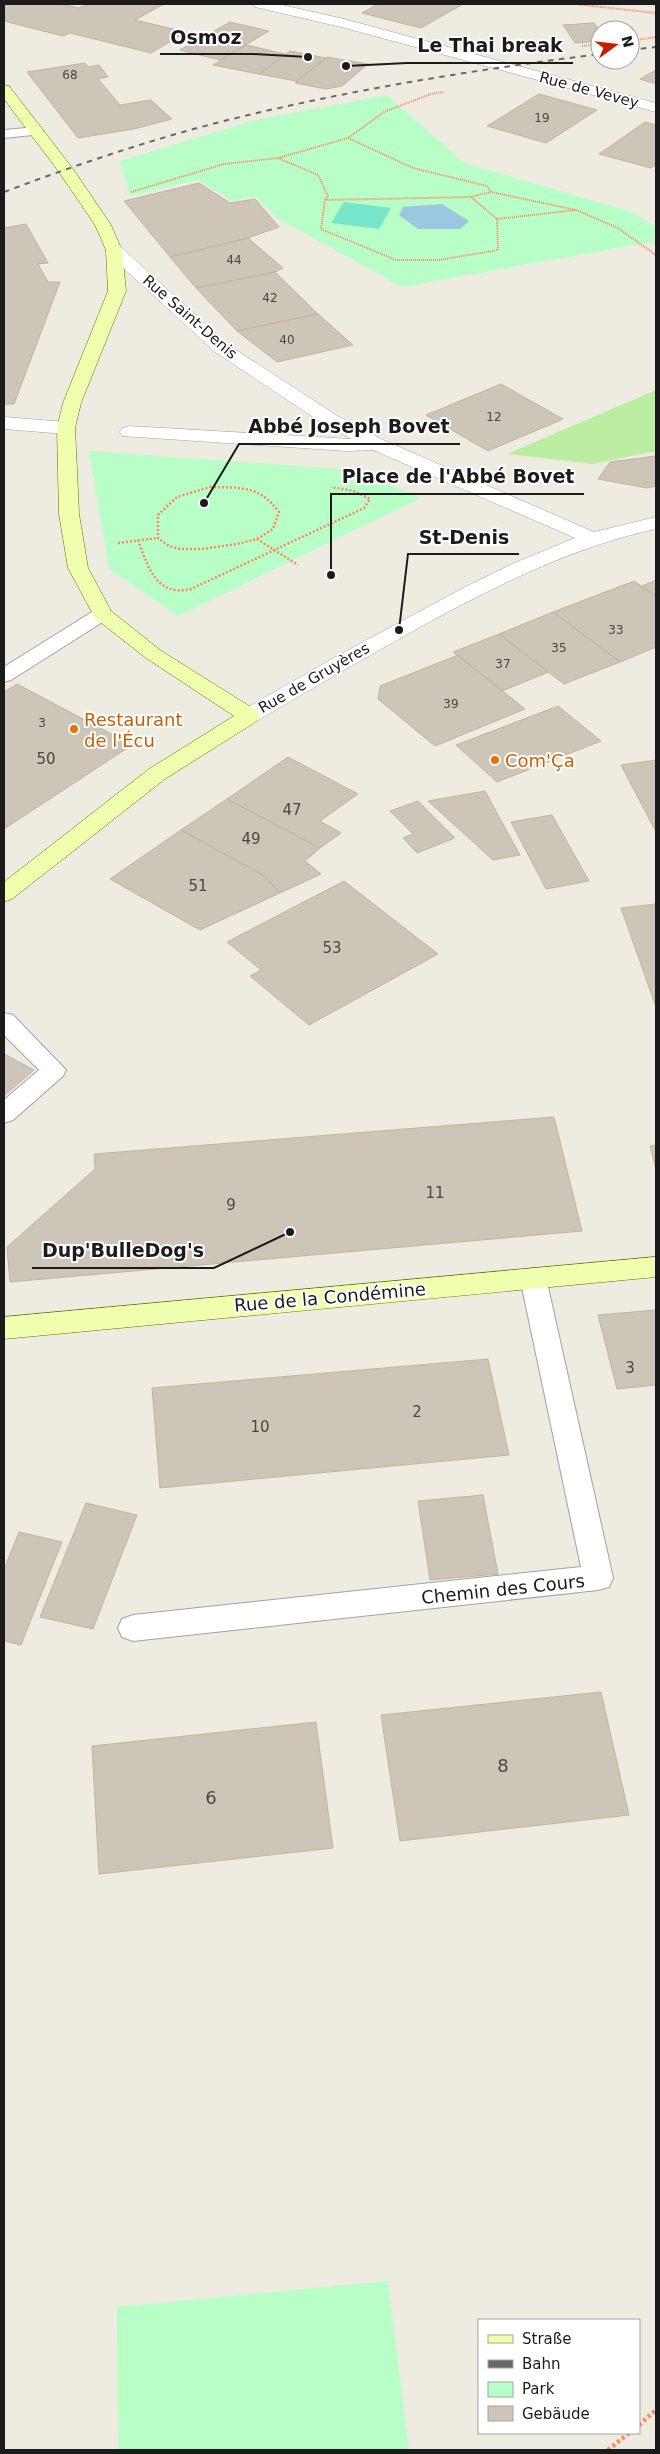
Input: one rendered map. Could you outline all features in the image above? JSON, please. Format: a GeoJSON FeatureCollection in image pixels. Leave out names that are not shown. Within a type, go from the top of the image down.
{"type":"FeatureCollection","features":[{"type":"Feature","properties":{"kind":"main road","name":"Rue Saint-Denis"},"geometry":{"type":"LineString","coordinates":[[4,89],[37,130],[103,225],[114,250],[118,271],[117,292],[72,403],[66,428],[69,514],[78,568],[102,614],[153,654],[249,716]]}},
{"type":"Feature","properties":{"kind":"main road","name":"Rue de Gruyères"},"geometry":{"type":"LineString","coordinates":[[4,894],[157,774],[249,716]]}},
{"type":"Feature","properties":{"kind":"main road","name":"Rue de la Condémine"},"geometry":{"type":"LineString","coordinates":[[4,1328],[656,1267]]}},
{"type":"Feature","properties":{"kind":"street","name":"Rue de Vevey"},"geometry":{"type":"LineString","coordinates":[[260,4],[344,23],[656,108]]}},
{"type":"Feature","properties":{"kind":"street","name":"Rue Saint-Denis"},"geometry":{"type":"LineString","coordinates":[[114,250],[221,348],[332,421],[374,444],[591,538]]}},
{"type":"Feature","properties":{"kind":"street"},"geometry":{"type":"LineString","coordinates":[[4,423],[66,428]]}},
{"type":"Feature","properties":{"kind":"street"},"geometry":{"type":"LineString","coordinates":[[129,432],[347,445],[374,444]]}},
{"type":"Feature","properties":{"kind":"street","name":"Rue de Gruyères"},"geometry":{"type":"LineString","coordinates":[[249,716],[358,651],[517,568],[591,538],[656,523]]}},
{"type":"Feature","properties":{"kind":"lane"},"geometry":{"type":"LineString","coordinates":[[4,134],[37,130]]}},
{"type":"Feature","properties":{"kind":"lane"},"geometry":{"type":"LineString","coordinates":[[4,676],[102,614]]}},
{"type":"Feature","properties":{"kind":"lane"},"geometry":{"type":"LineString","coordinates":[[4,1021],[54,1070],[4,1114]]}},
{"type":"Feature","properties":{"kind":"lane","name":"Chemin des Cours"},"geometry":{"type":"LineString","coordinates":[[133,1628],[598,1578],[533,1278]]}},
{"type":"Feature","properties":{"kind":"path"},"geometry":{"type":"LineString","coordinates":[[574,4],[656,12]]}},
{"type":"Feature","properties":{"kind":"path"},"geometry":{"type":"LineString","coordinates":[[640,39],[656,37]]}},
{"type":"Feature","properties":{"kind":"path"},"geometry":{"type":"LineString","coordinates":[[125,194],[224,164],[278,158],[348,138],[384,112],[431,94],[450,91]]}},
{"type":"Feature","properties":{"kind":"path"},"geometry":{"type":"LineString","coordinates":[[348,138],[413,168],[487,186],[491,192]]}},
{"type":"Feature","properties":{"kind":"path"},"geometry":{"type":"LineString","coordinates":[[278,158],[318,175],[328,196],[325,200],[321,229],[396,260],[439,260],[498,250],[497,219]]}},
{"type":"Feature","properties":{"kind":"path"},"geometry":{"type":"LineString","coordinates":[[325,200],[470,197],[491,192],[576,210],[618,228],[656,255]]}},
{"type":"Feature","properties":{"kind":"path"},"geometry":{"type":"LineString","coordinates":[[470,197],[497,219],[576,210]]}},
{"type":"Feature","properties":{"kind":"path"},"geometry":{"type":"LineString","coordinates":[[138,540],[152,574],[165,588],[176,592],[191,589],[276,551],[364,508],[370,500],[354,491],[329,486]]}},
{"type":"Feature","properties":{"kind":"path"},"geometry":{"type":"LineString","coordinates":[[112,544],[158,538],[171,547],[205,549],[232,546],[257,538],[273,529],[279,512],[268,497],[243,488],[210,487],[177,497],[158,515],[158,538]]}},
{"type":"Feature","properties":{"kind":"path"},"geometry":{"type":"LineString","coordinates":[[257,538],[298,565]]}},
{"type":"Feature","properties":{"kind":"path"},"geometry":{"type":"LineString","coordinates":[[640,2424],[656,2410]]}},
{"type":"Feature","properties":{"kind":"path"},"geometry":{"type":"LineString","coordinates":[[608,2450],[628,2434]]}},
{"type":"Feature","properties":{"kind":"green space"},"geometry":{"type":"Polygon","coordinates":[[[387,95],[464,163],[632,212],[656,227],[656,241],[402,287],[279,219],[255,197],[232,201],[198,180],[130,196],[120,161],[256,120],[387,95]]]}},
{"type":"Feature","properties":{"kind":"green space"},"geometry":{"type":"Polygon","coordinates":[[[344,202],[391,208],[379,229],[331,223],[344,202]]]}},
{"type":"Feature","properties":{"kind":"green space"},"geometry":{"type":"Polygon","coordinates":[[[656,390],[656,451],[593,464],[507,454],[656,390]]]}},
{"type":"Feature","properties":{"kind":"green space"},"geometry":{"type":"Polygon","coordinates":[[[89,451],[355,470],[421,498],[178,616],[109,569],[89,451]]]}},
{"type":"Feature","properties":{"kind":"green space"},"geometry":{"type":"Polygon","coordinates":[[[388,2281],[409,2450],[118,2450],[117,2307],[388,2281]]]}},
{"type":"Feature","properties":{"kind":"water"},"geometry":{"type":"Polygon","coordinates":[[[442,204],[469,221],[460,229],[418,229],[399,215],[403,207],[442,204]]]}},
{"type":"Feature","properties":{"kind":"building"},"geometry":{"type":"Polygon","coordinates":[[[4,4],[61,4],[79,8],[87,4],[164,4],[135,20],[186,32],[151,53],[70,33],[63,36],[4,21],[4,4]]]}},
{"type":"Feature","properties":{"kind":"building"},"geometry":{"type":"Polygon","coordinates":[[[378,4],[463,4],[421,28],[362,13],[378,4]]]}},
{"type":"Feature","properties":{"kind":"building"},"geometry":{"type":"Polygon","coordinates":[[[230,22],[269,31],[220,60],[180,50],[230,22]]]}},
{"type":"Feature","properties":{"kind":"building"},"geometry":{"type":"Polygon","coordinates":[[[590,23],[590,42],[575,43],[563,25],[590,23]]]}},
{"type":"Feature","properties":{"kind":"building"},"geometry":{"type":"Polygon","coordinates":[[[246,45],[285,54],[259,74],[213,65],[246,45]]]}},
{"type":"Feature","properties":{"kind":"building"},"geometry":{"type":"Polygon","coordinates":[[[290,51],[326,58],[296,81],[259,74],[290,51]]]}},
{"type":"Feature","properties":{"kind":"building"},"geometry":{"type":"Polygon","coordinates":[[[327,57],[368,64],[342,86],[326,89],[295,83],[327,57]]]}},
{"type":"Feature","properties":{"kind":"building"},"geometry":{"type":"Polygon","coordinates":[[[85,63],[88,67],[99,65],[108,77],[98,79],[120,105],[151,100],[172,119],[134,129],[78,138],[27,72],[85,63]]]}},
{"type":"Feature","properties":{"kind":"building"},"geometry":{"type":"Polygon","coordinates":[[[656,70],[656,84],[640,79],[656,70]]]}},
{"type":"Feature","properties":{"kind":"building"},"geometry":{"type":"Polygon","coordinates":[[[539,94],[597,110],[546,143],[487,126],[539,94]]]}},
{"type":"Feature","properties":{"kind":"building"},"geometry":{"type":"Polygon","coordinates":[[[645,122],[656,125],[656,165],[651,168],[599,154],[645,122]]]}},
{"type":"Feature","properties":{"kind":"building"},"geometry":{"type":"Polygon","coordinates":[[[199,183],[230,203],[255,199],[279,227],[248,238],[170,257],[124,201],[199,183]]]}},
{"type":"Feature","properties":{"kind":"building"},"geometry":{"type":"Polygon","coordinates":[[[26,224],[48,263],[38,264],[48,282],[60,282],[14,404],[4,404],[4,228],[26,224]]]}},
{"type":"Feature","properties":{"kind":"building"},"geometry":{"type":"Polygon","coordinates":[[[248,238],[283,268],[275,272],[196,288],[170,257],[248,238]]]}},
{"type":"Feature","properties":{"kind":"building"},"geometry":{"type":"Polygon","coordinates":[[[275,272],[318,314],[237,331],[196,288],[275,272]]]}},
{"type":"Feature","properties":{"kind":"building"},"geometry":{"type":"Polygon","coordinates":[[[318,314],[353,345],[277,362],[237,331],[318,314]]]}},
{"type":"Feature","properties":{"kind":"building"},"geometry":{"type":"Polygon","coordinates":[[[501,384],[563,419],[488,451],[426,415],[501,384]]]}},
{"type":"Feature","properties":{"kind":"building"},"geometry":{"type":"Polygon","coordinates":[[[656,456],[656,486],[647,488],[598,479],[610,462],[656,456]]]}},
{"type":"Feature","properties":{"kind":"building"},"geometry":{"type":"Polygon","coordinates":[[[656,580],[656,596],[642,586],[656,580]]]}},
{"type":"Feature","properties":{"kind":"building"},"geometry":{"type":"Polygon","coordinates":[[[634,581],[656,596],[656,647],[620,662],[553,612],[634,581]]]}},
{"type":"Feature","properties":{"kind":"building"},"geometry":{"type":"Polygon","coordinates":[[[553,612],[620,662],[564,684],[499,634],[553,612]]]}},
{"type":"Feature","properties":{"kind":"building"},"geometry":{"type":"Polygon","coordinates":[[[499,634],[549,672],[502,691],[453,652],[499,634]]]}},
{"type":"Feature","properties":{"kind":"building"},"geometry":{"type":"Polygon","coordinates":[[[458,655],[525,709],[435,746],[378,699],[380,686],[458,655]]]}},
{"type":"Feature","properties":{"kind":"building"},"geometry":{"type":"Polygon","coordinates":[[[17,684],[132,745],[4,829],[4,692],[17,684]]]}},
{"type":"Feature","properties":{"kind":"building"},"geometry":{"type":"Polygon","coordinates":[[[558,706],[601,741],[497,782],[456,745],[558,706]]]}},
{"type":"Feature","properties":{"kind":"building"},"geometry":{"type":"Polygon","coordinates":[[[288,757],[358,794],[320,821],[341,833],[320,848],[227,799],[288,757]]]}},
{"type":"Feature","properties":{"kind":"building"},"geometry":{"type":"Polygon","coordinates":[[[656,760],[656,832],[621,765],[656,760]]]}},
{"type":"Feature","properties":{"kind":"building"},"geometry":{"type":"Polygon","coordinates":[[[485,791],[520,855],[493,860],[428,801],[485,791]]]}},
{"type":"Feature","properties":{"kind":"building"},"geometry":{"type":"Polygon","coordinates":[[[227,799],[320,848],[305,861],[321,874],[280,893],[263,875],[181,830],[227,799]]]}},
{"type":"Feature","properties":{"kind":"building"},"geometry":{"type":"Polygon","coordinates":[[[418,801],[455,838],[417,853],[403,838],[413,834],[390,811],[418,801]]]}},
{"type":"Feature","properties":{"kind":"building"},"geometry":{"type":"Polygon","coordinates":[[[552,815],[589,881],[546,889],[511,822],[552,815]]]}},
{"type":"Feature","properties":{"kind":"building"},"geometry":{"type":"Polygon","coordinates":[[[181,830],[263,875],[280,893],[200,930],[110,879],[181,830]]]}},
{"type":"Feature","properties":{"kind":"building"},"geometry":{"type":"Polygon","coordinates":[[[344,881],[438,954],[309,1025],[250,976],[261,970],[227,942],[344,881]]]}},
{"type":"Feature","properties":{"kind":"building"},"geometry":{"type":"Polygon","coordinates":[[[656,904],[656,1007],[621,908],[656,904]]]}},
{"type":"Feature","properties":{"kind":"building"},"geometry":{"type":"Polygon","coordinates":[[[4,1054],[34,1070],[4,1096],[4,1054]]]}},
{"type":"Feature","properties":{"kind":"building"},"geometry":{"type":"Polygon","coordinates":[[[554,1117],[582,1231],[10,1282],[7,1247],[95,1169],[94,1154],[554,1117]]]}},
{"type":"Feature","properties":{"kind":"building"},"geometry":{"type":"Polygon","coordinates":[[[656,1145],[656,1170],[650,1146],[656,1145]]]}},
{"type":"Feature","properties":{"kind":"building"},"geometry":{"type":"Polygon","coordinates":[[[656,1310],[656,1385],[617,1389],[598,1315],[656,1310]]]}},
{"type":"Feature","properties":{"kind":"building"},"geometry":{"type":"Polygon","coordinates":[[[488,1359],[509,1455],[160,1488],[152,1388],[488,1359]]]}},
{"type":"Feature","properties":{"kind":"building"},"geometry":{"type":"Polygon","coordinates":[[[483,1495],[498,1574],[430,1580],[418,1501],[483,1495]]]}},
{"type":"Feature","properties":{"kind":"building"},"geometry":{"type":"Polygon","coordinates":[[[86,1503],[137,1515],[93,1629],[40,1617],[86,1503]]]}},
{"type":"Feature","properties":{"kind":"building"},"geometry":{"type":"Polygon","coordinates":[[[19,1532],[62,1542],[21,1645],[4,1641],[4,1569],[19,1532]]]}},
{"type":"Feature","properties":{"kind":"building"},"geometry":{"type":"Polygon","coordinates":[[[601,1692],[629,1815],[400,1841],[381,1715],[601,1692]]]}},
{"type":"Feature","properties":{"kind":"building"},"geometry":{"type":"Polygon","coordinates":[[[316,1722],[333,1848],[99,1874],[92,1746],[316,1722]]]}},
{"type":"Feature","properties":{"kind":"railway"},"geometry":{"type":"LineString","coordinates":[[640,49],[656,47]]}},
{"type":"Feature","properties":{"kind":"railway"},"geometry":{"type":"LineString","coordinates":[[4,192],[140,145],[196,128],[271,110],[364,90],[590,55]]}},
{"type":"Feature","properties":{"kind":"place","name":"Osmoz"},"geometry":{"type":"Point","coordinates":[308,57]}},
{"type":"Feature","properties":{"kind":"place","name":"Le Thai break"},"geometry":{"type":"Point","coordinates":[346,66]}},
{"type":"Feature","properties":{"kind":"place","name":"Abbé Joseph Bovet"},"geometry":{"type":"Point","coordinates":[204,503]}},
{"type":"Feature","properties":{"kind":"place","name":"Place de l'Abbé Bovet"},"geometry":{"type":"Point","coordinates":[331,575]}},
{"type":"Feature","properties":{"kind":"place","name":"St-Denis"},"geometry":{"type":"Point","coordinates":[399,630]}},
{"type":"Feature","properties":{"kind":"place","name":"Restaurant de l'Écu"},"geometry":{"type":"Point","coordinates":[74,729]}},
{"type":"Feature","properties":{"kind":"place","name":"Com'Ça"},"geometry":{"type":"Point","coordinates":[495,760]}},
{"type":"Feature","properties":{"kind":"place","name":"Dup'BulleDog's"},"geometry":{"type":"Point","coordinates":[290,1232]}}]}
